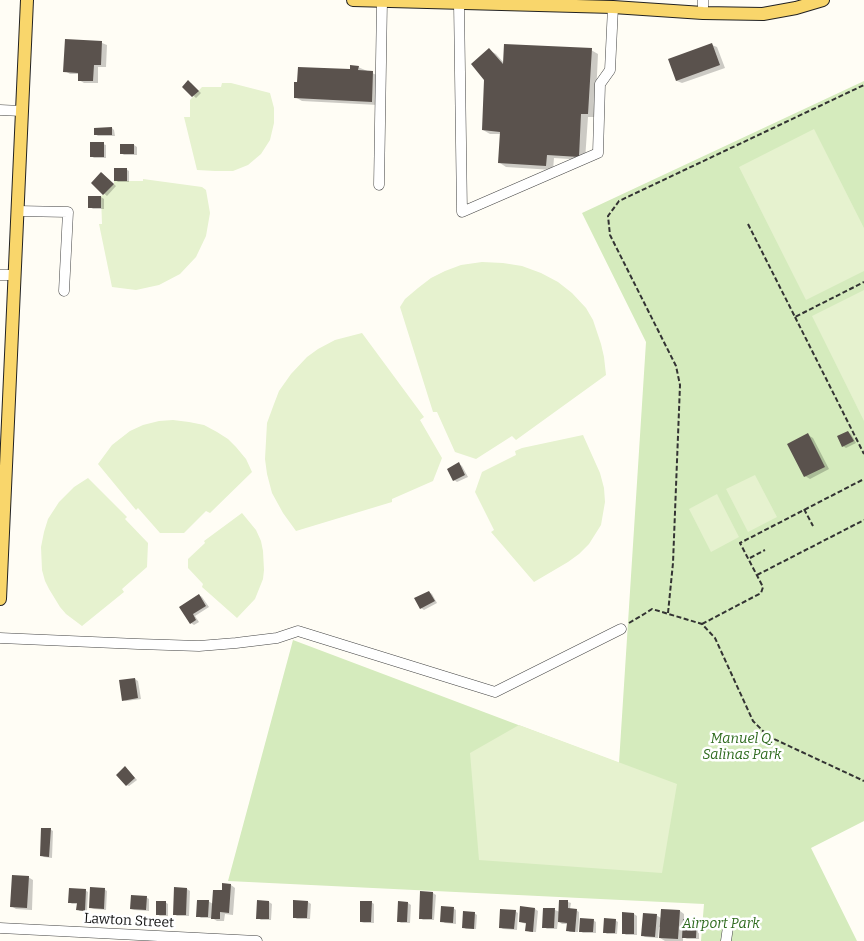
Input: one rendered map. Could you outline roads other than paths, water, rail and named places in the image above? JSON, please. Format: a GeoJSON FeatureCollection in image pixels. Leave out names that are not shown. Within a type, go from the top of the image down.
{"type":"FeatureCollection","features":[{"type":"Feature","properties":{"kind":"main road"},"geometry":{"type":"LineString","coordinates":[[0,599],[27,0]]}},
{"type":"Feature","properties":{"kind":"main road"},"geometry":{"type":"LineString","coordinates":[[353,0],[613,7],[703,6],[763,14],[796,8],[823,0]]}},
{"type":"Feature","properties":{"kind":"street"},"geometry":{"type":"LineString","coordinates":[[379,185],[382,1]]}},
{"type":"Feature","properties":{"kind":"street"},"geometry":{"type":"LineString","coordinates":[[459,3],[462,212],[598,153],[600,84],[610,70],[613,7]]}},
{"type":"Feature","properties":{"kind":"street"},"geometry":{"type":"LineString","coordinates":[[0,110],[22,111]]}},
{"type":"Feature","properties":{"kind":"street"},"geometry":{"type":"LineString","coordinates":[[18,211],[68,212],[64,291]]}},
{"type":"Feature","properties":{"kind":"street"},"geometry":{"type":"LineString","coordinates":[[0,275],[15,275]]}},
{"type":"Feature","properties":{"kind":"street"},"geometry":{"type":"LineString","coordinates":[[0,638],[199,646],[277,638],[298,631],[494,692],[621,629]]}},
{"type":"Feature","properties":{"kind":"street"},"geometry":{"type":"LineString","coordinates":[[726,941],[728,927]]}},
{"type":"Feature","properties":{"kind":"street","name":"Lawton Street"},"geometry":{"type":"LineString","coordinates":[[0,928],[99,937],[257,941]]}},
{"type":"Feature","properties":{"kind":"park label","name":"Manuel Q. Salinas Park"},"geometry":{"type":"Point","coordinates":[742,748]}},
{"type":"Feature","properties":{"kind":"park label","name":"Airport Park"},"geometry":{"type":"Point","coordinates":[721,924]}}]}
